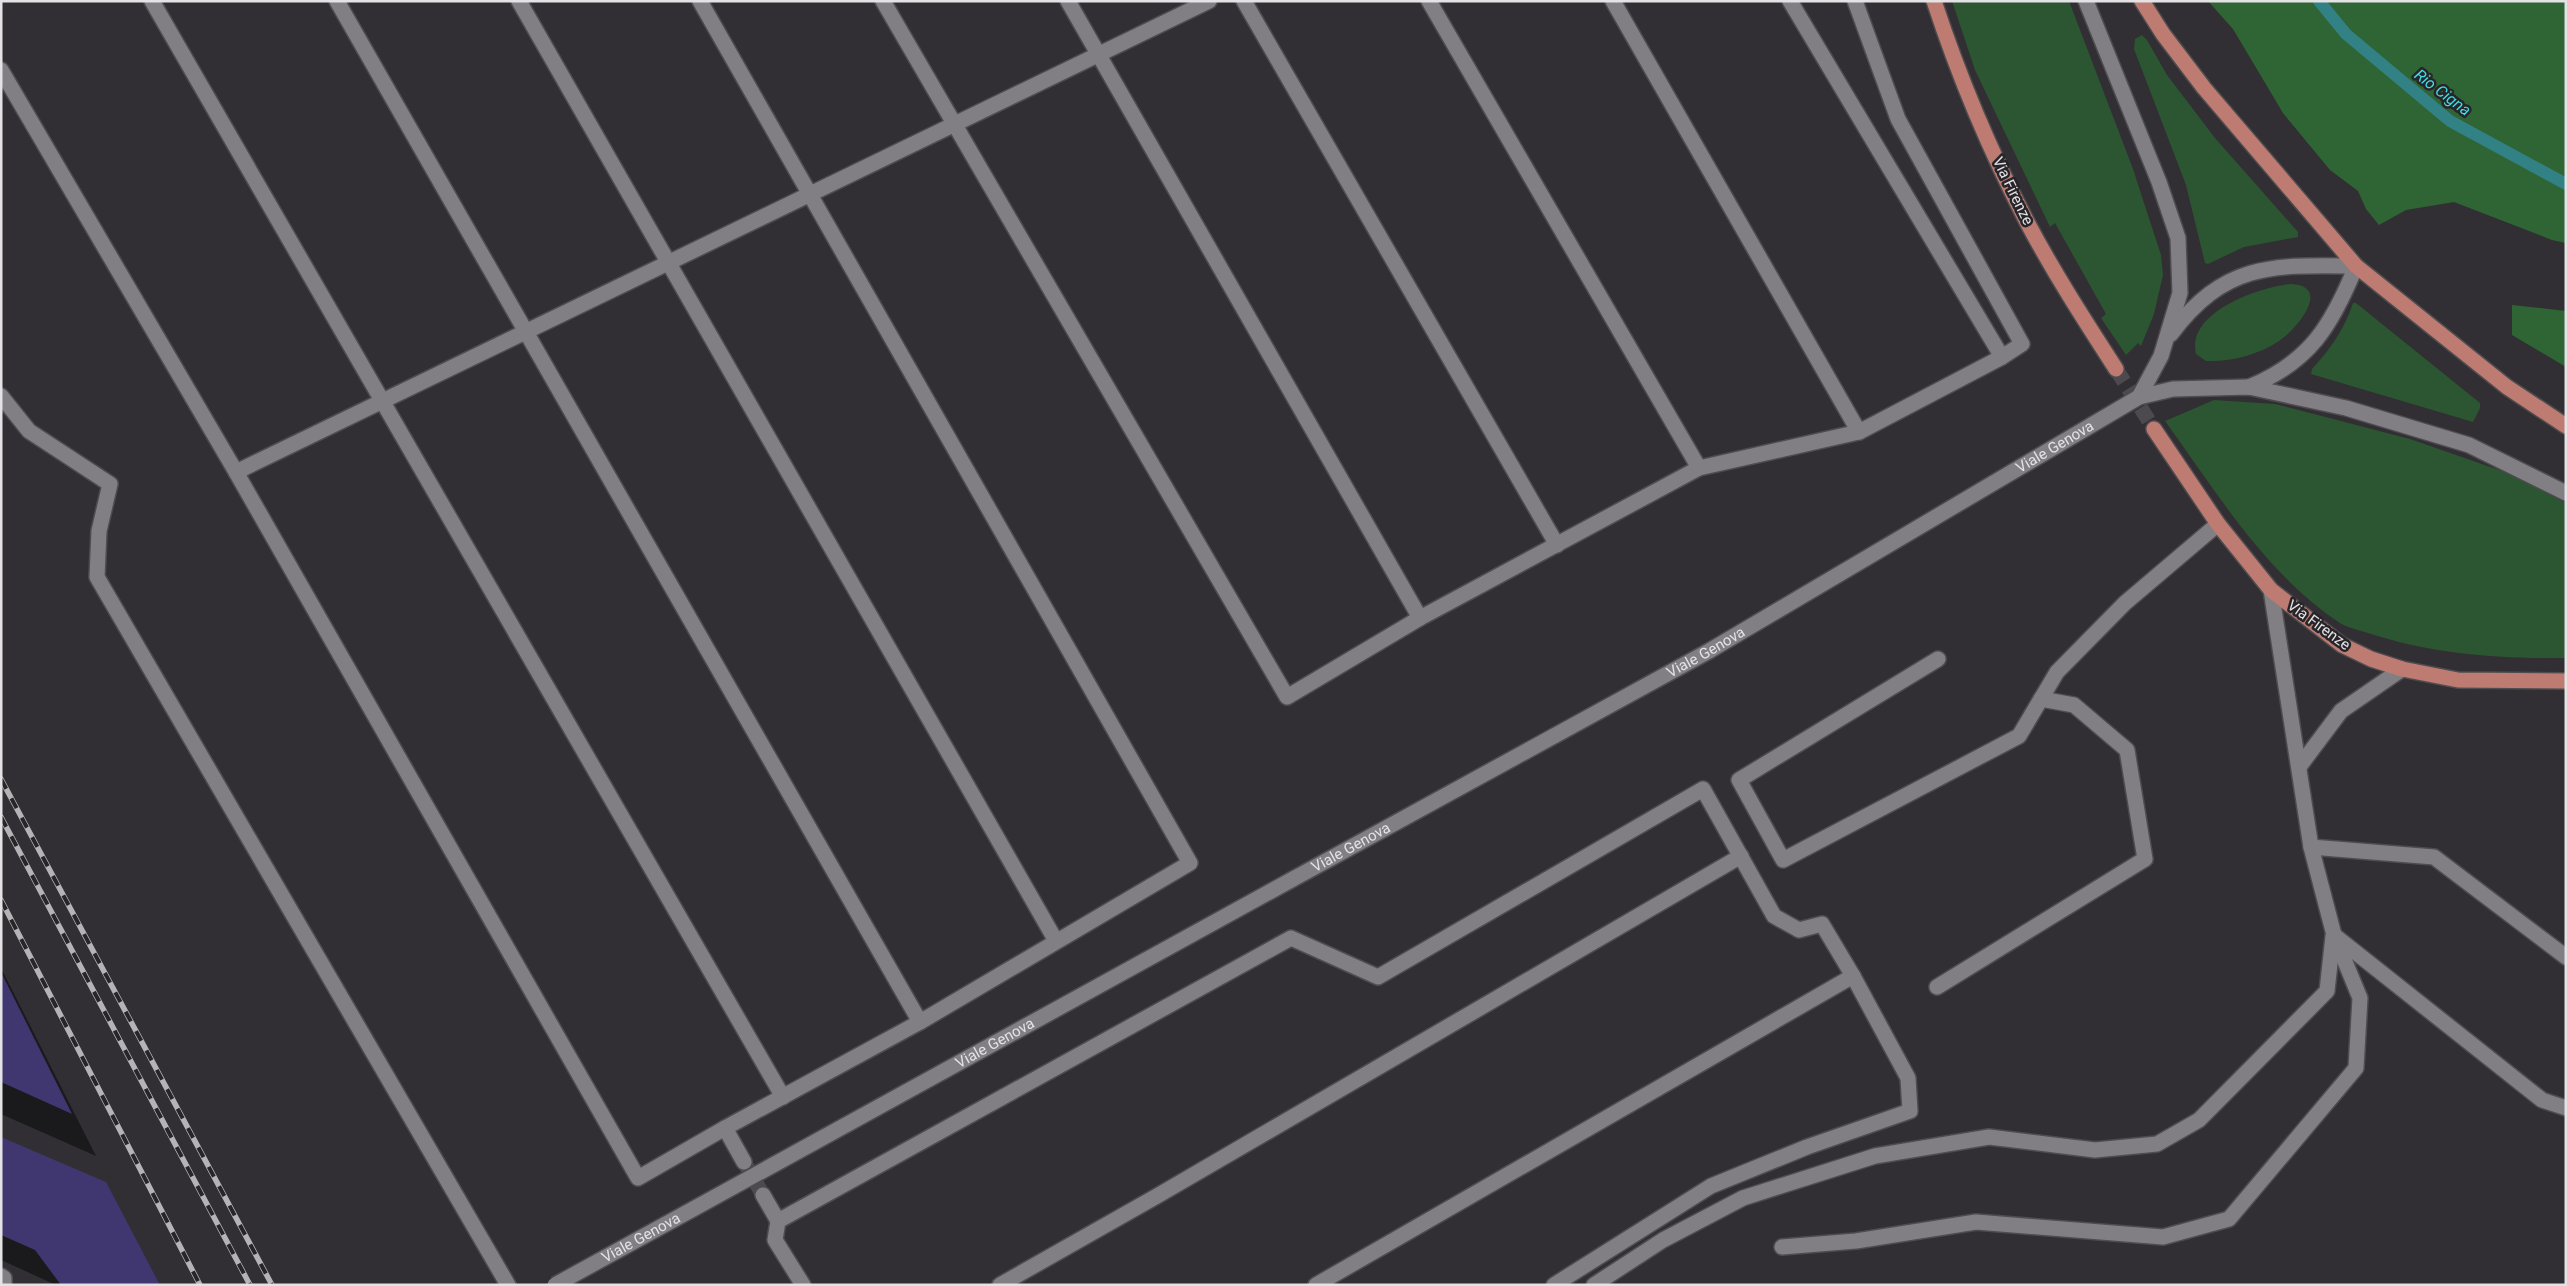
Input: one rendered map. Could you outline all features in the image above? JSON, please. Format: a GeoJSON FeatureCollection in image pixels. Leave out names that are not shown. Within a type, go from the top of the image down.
{"type":"FeatureCollection","features":[{"type":"Feature","properties":{"kind":"main road","name":"Via Firenze"},"geometry":{"type":"LineString","coordinates":[[1934,1],[1955,64],[2011,189],[2059,278],[2116,369]]}},
{"type":"Feature","properties":{"kind":"main road"},"geometry":{"type":"LineString","coordinates":[[2142,1],[2163,34],[2204,88],[2356,266],[2507,387],[2566,426]]}},
{"type":"Feature","properties":{"kind":"main road","name":"Via Firenze"},"geometry":{"type":"LineString","coordinates":[[2154,428],[2218,524],[2271,590],[2342,645],[2402,669],[2458,680],[2566,681]]}},
{"type":"Feature","properties":{"kind":"street"},"geometry":{"type":"LineString","coordinates":[[152,1],[783,1097]]}},
{"type":"Feature","properties":{"kind":"street"},"geometry":{"type":"LineString","coordinates":[[338,1],[920,1022]]}},
{"type":"Feature","properties":{"kind":"street"},"geometry":{"type":"LineString","coordinates":[[519,1],[1056,941]]}},
{"type":"Feature","properties":{"kind":"street"},"geometry":{"type":"LineString","coordinates":[[1,70],[205,423],[236,472],[638,1178],[725,1128],[920,1022],[1190,863],[700,1]]}},
{"type":"Feature","properties":{"kind":"street"},"geometry":{"type":"LineString","coordinates":[[883,1],[1287,697],[1420,618],[1699,468],[1859,432],[2002,357],[2022,344],[1898,118],[1855,1]]}},
{"type":"Feature","properties":{"kind":"street"},"geometry":{"type":"LineString","coordinates":[[1068,1],[1420,618]]}},
{"type":"Feature","properties":{"kind":"street"},"geometry":{"type":"LineString","coordinates":[[236,472],[1209,1]]}},
{"type":"Feature","properties":{"kind":"street"},"geometry":{"type":"LineString","coordinates":[[1244,1],[1557,545]]}},
{"type":"Feature","properties":{"kind":"street"},"geometry":{"type":"LineString","coordinates":[[1429,1],[1699,468]]}},
{"type":"Feature","properties":{"kind":"street"},"geometry":{"type":"LineString","coordinates":[[1613,1],[1859,432]]}},
{"type":"Feature","properties":{"kind":"street"},"geometry":{"type":"LineString","coordinates":[[1790,1],[2002,357]]}},
{"type":"Feature","properties":{"kind":"street"},"geometry":{"type":"LineString","coordinates":[[2086,1],[2159,182],[2178,238],[2180,293],[2166,341],[2152,376],[2140,397]]}},
{"type":"Feature","properties":{"kind":"street"},"geometry":{"type":"LineString","coordinates":[[2166,341],[2198,302],[2234,279],[2274,267],[2356,266],[2337,309],[2325,329],[2311,345],[2290,367],[2249,387]]}},
{"type":"Feature","properties":{"kind":"street"},"geometry":{"type":"LineString","coordinates":[[2140,397],[2173,389],[2249,387],[2346,408],[2469,445],[2566,493]]}},
{"type":"Feature","properties":{"kind":"street"},"geometry":{"type":"LineString","coordinates":[[1,396],[29,431],[110,484],[99,532],[97,577],[508,1285]]}},
{"type":"Feature","properties":{"kind":"street","name":"Viale Genova"},"geometry":{"type":"LineString","coordinates":[[554,1285],[1709,650],[2140,397]]}},
{"type":"Feature","properties":{"kind":"street"},"geometry":{"type":"LineString","coordinates":[[1938,659],[1739,780],[1782,860],[2019,736],[2057,672],[2125,603],[2218,524]]}},
{"type":"Feature","properties":{"kind":"street"},"geometry":{"type":"LineString","coordinates":[[1782,1247],[1856,1241],[1976,1222],[2163,1237],[2228,1219],[2356,1068],[2360,998],[2334,935],[2311,846],[2271,590]]}},
{"type":"Feature","properties":{"kind":"street"},"geometry":{"type":"LineString","coordinates":[[2299,767],[2341,711],[2402,669]]}},
{"type":"Feature","properties":{"kind":"street"},"geometry":{"type":"LineString","coordinates":[[1937,987],[2145,859],[2127,750],[2074,705],[2041,699]]}},
{"type":"Feature","properties":{"kind":"street"},"geometry":{"type":"LineString","coordinates":[[778,1221],[1291,938],[1378,977],[1703,789],[1774,916],[1799,930],[1822,924],[1853,976],[1908,1078],[1910,1111],[1807,1148],[1711,1186],[1554,1285]]}},
{"type":"Feature","properties":{"kind":"street"},"geometry":{"type":"LineString","coordinates":[[2311,846],[2434,857],[2566,957]]}},
{"type":"Feature","properties":{"kind":"street"},"geometry":{"type":"LineString","coordinates":[[1000,1285],[1741,856]]}},
{"type":"Feature","properties":{"kind":"street"},"geometry":{"type":"LineString","coordinates":[[2334,935],[2542,1100],[2566,1108]]}},
{"type":"Feature","properties":{"kind":"street"},"geometry":{"type":"LineString","coordinates":[[1594,1285],[1663,1240],[1743,1198],[1875,1156],[1989,1137],[2095,1150],[2157,1144],[2199,1120],[2327,991],[2334,935]]}},
{"type":"Feature","properties":{"kind":"street"},"geometry":{"type":"LineString","coordinates":[[1316,1285],[1853,976]]}},
{"type":"Feature","properties":{"kind":"street"},"geometry":{"type":"LineString","coordinates":[[725,1128],[744,1162]]}},
{"type":"Feature","properties":{"kind":"street"},"geometry":{"type":"LineString","coordinates":[[763,1195],[778,1221],[775,1240],[803,1285]]}},
{"type":"Feature","properties":{"kind":"street"},"geometry":{"type":"LineString","coordinates":[[1,1276],[4,1278],[4,1285]]}},
{"type":"Feature","properties":{"kind":"green space"},"geometry":{"type":"Polygon","coordinates":[[[1952,1],[2069,1],[2133,169],[2161,255],[2163,275],[2154,314],[2141,346],[2138,343],[2126,355],[2101,318],[2106,314],[2055,223],[2050,227],[1975,70],[1952,1]]]}},
{"type":"Feature","properties":{"kind":"green space"},"geometry":{"type":"Polygon","coordinates":[[[2208,1],[2566,1],[2566,243],[2552,240],[2454,202],[2406,210],[2379,225],[2366,209],[2358,191],[2330,170],[2283,113],[2233,29],[2208,1]]]}},
{"type":"Feature","properties":{"kind":"green space"},"geometry":{"type":"Polygon","coordinates":[[[2142,35],[2147,40],[2167,75],[2215,138],[2298,232],[2298,237],[2244,247],[2208,264],[2205,263],[2186,185],[2134,49],[2135,39],[2142,35]]]}},
{"type":"Feature","properties":{"kind":"green space"},"geometry":{"type":"Polygon","coordinates":[[[2291,284],[2303,287],[2309,292],[2310,300],[2301,319],[2279,341],[2253,354],[2235,359],[2206,361],[2196,354],[2196,339],[2202,326],[2213,314],[2245,296],[2262,290],[2291,284]]]}},
{"type":"Feature","properties":{"kind":"green space"},"geometry":{"type":"Polygon","coordinates":[[[2353,303],[2356,303],[2480,403],[2480,408],[2473,422],[2311,374],[2312,369],[2331,346],[2341,330],[2353,303]]]}},
{"type":"Feature","properties":{"kind":"green space"},"geometry":{"type":"Polygon","coordinates":[[[2512,305],[2566,311],[2566,367],[2512,335],[2512,305]]]}},
{"type":"Feature","properties":{"kind":"green space"},"geometry":{"type":"Polygon","coordinates":[[[2214,400],[2275,404],[2410,439],[2505,472],[2566,503],[2566,658],[2466,654],[2392,640],[2350,628],[2340,623],[2313,603],[2265,556],[2223,503],[2165,421],[2214,400]]]}},
{"type":"Feature","properties":{"kind":"building"},"geometry":{"type":"Polygon","coordinates":[[[1,972],[72,1114],[1,1082],[1,972]]]}},
{"type":"Feature","properties":{"kind":"building"},"geometry":{"type":"Polygon","coordinates":[[[1,1137],[106,1182],[160,1285],[61,1285],[35,1250],[1,1235],[1,1137]]]}},
{"type":"Feature","properties":{"kind":"waterway","name":"Rio Cigna"},"geometry":{"type":"LineString","coordinates":[[2319,1],[2346,34],[2450,121],[2566,184]]}},
{"type":"Feature","properties":{"kind":"tunnel"},"geometry":{"type":"LineString","coordinates":[[2116,369],[2154,429]]}},
{"type":"Feature","properties":{"kind":"tunnel"},"geometry":{"type":"LineString","coordinates":[[744,1162],[763,1195]]}},
{"type":"Feature","properties":{"kind":"railway"},"geometry":{"type":"LineString","coordinates":[[1,779],[272,1285]]}},
{"type":"Feature","properties":{"kind":"railway"},"geometry":{"type":"LineString","coordinates":[[1,817],[250,1285]]}},
{"type":"Feature","properties":{"kind":"railway"},"geometry":{"type":"LineString","coordinates":[[1,900],[200,1285]]}}]}
